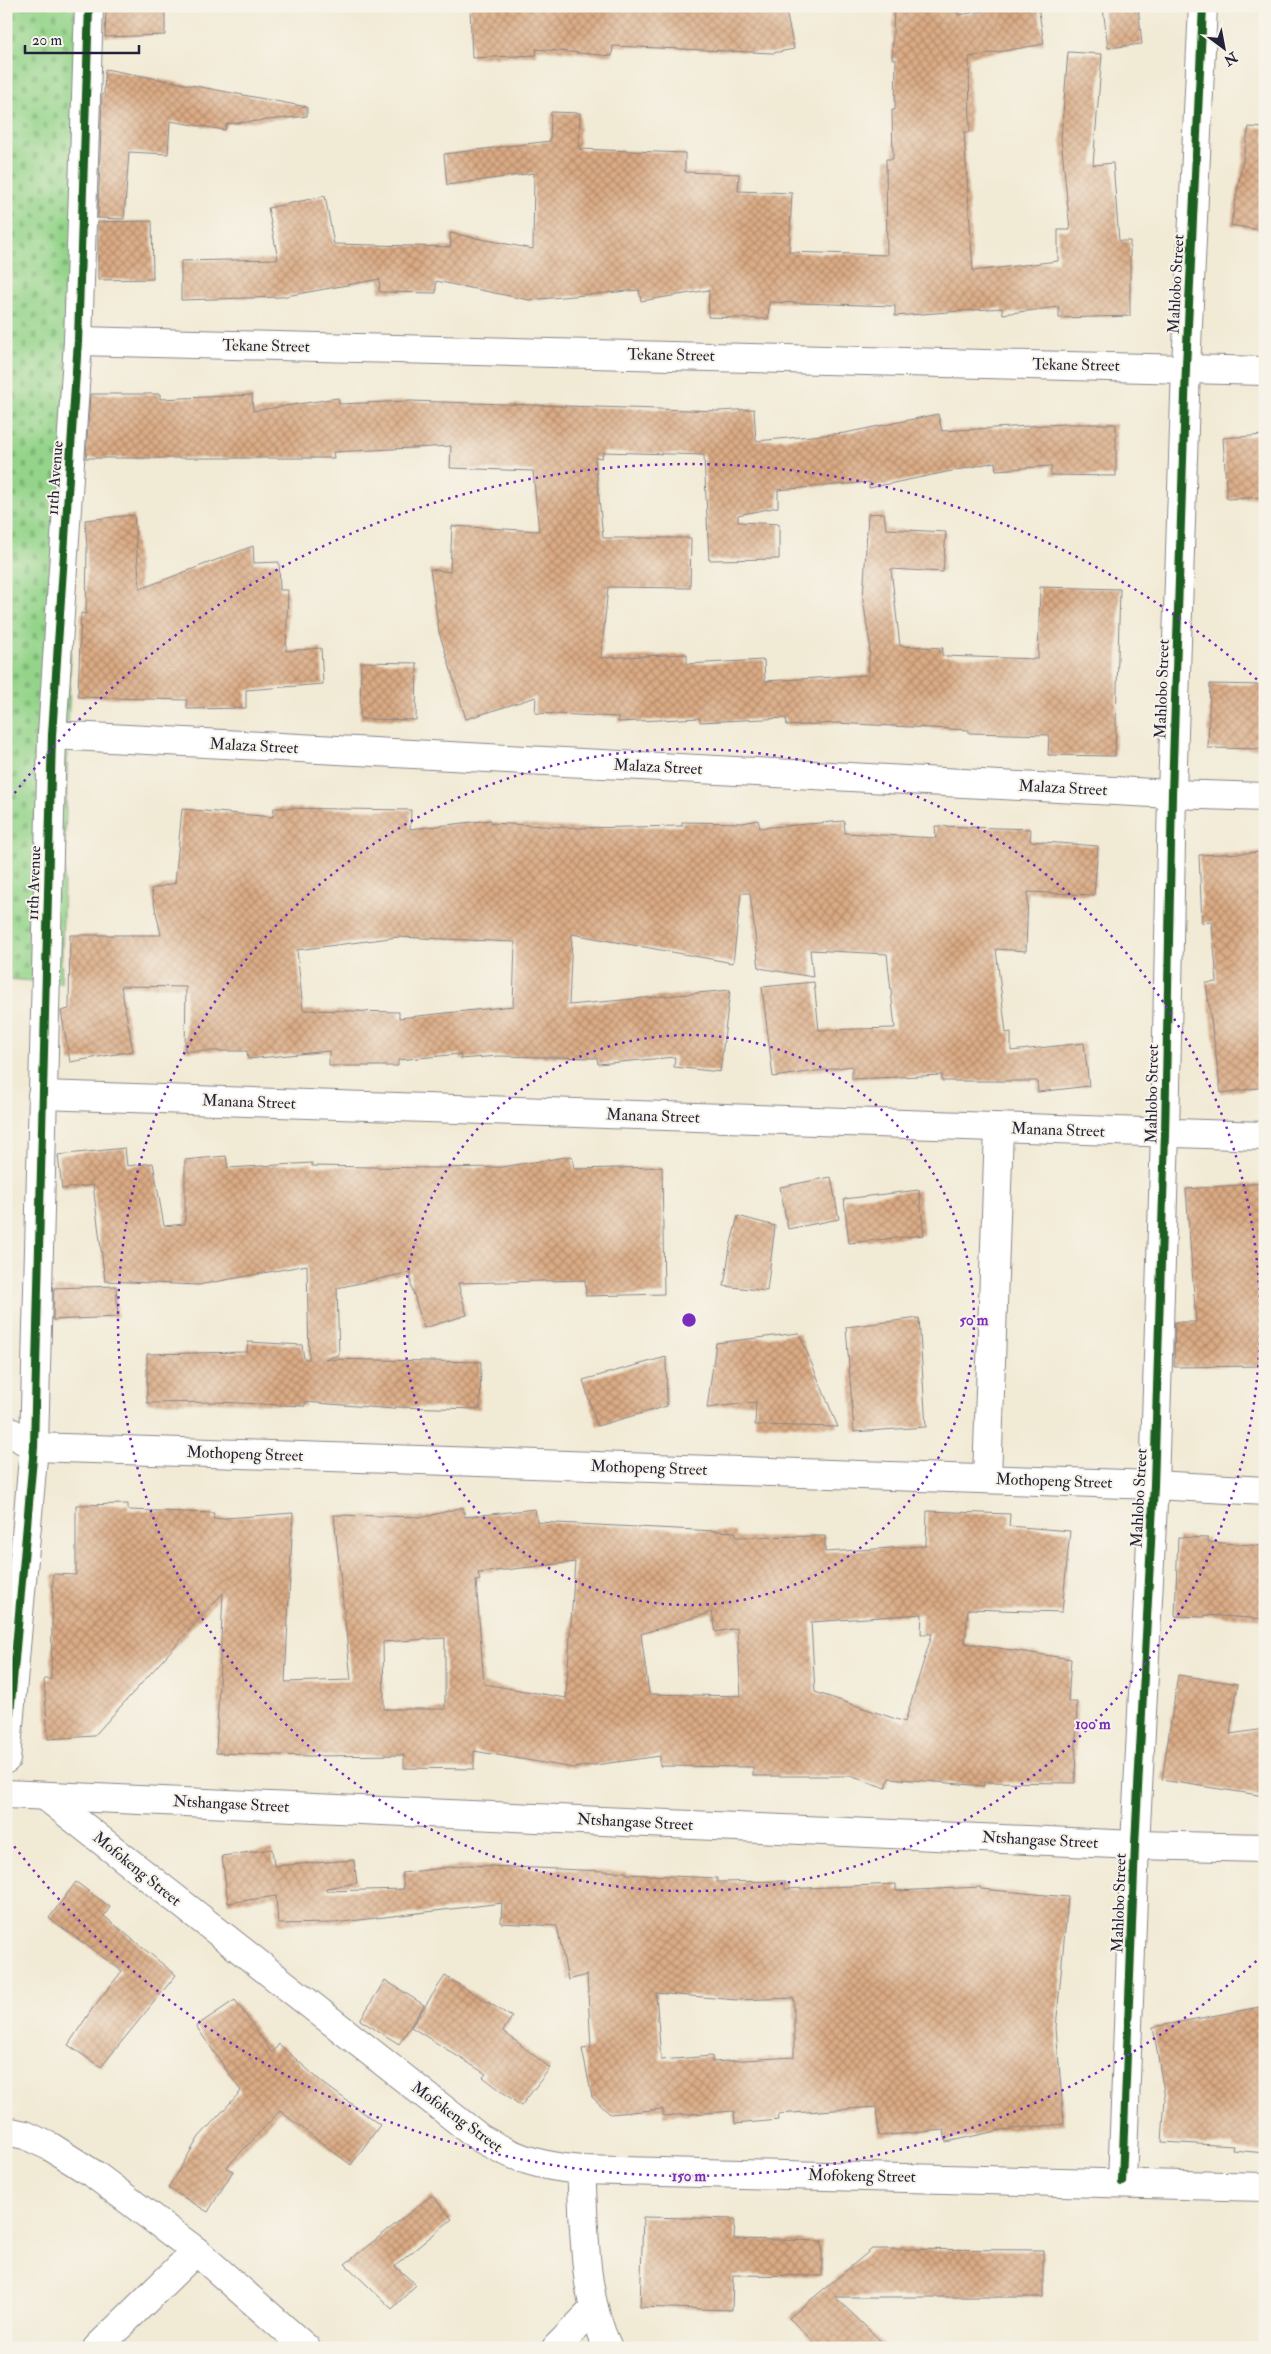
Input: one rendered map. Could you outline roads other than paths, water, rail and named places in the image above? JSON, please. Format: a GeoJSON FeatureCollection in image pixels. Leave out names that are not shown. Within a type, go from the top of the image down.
{"type":"FeatureCollection","features":[{"type":"Feature","properties":{"kind":"street","name":"11th Avenue"},"geometry":{"type":"LineString","coordinates":[[6,1759],[34,1448],[52,735],[78,342],[89,6]]}},
{"type":"Feature","properties":{"kind":"street","name":"Mahlobo Street"},"geometry":{"type":"LineString","coordinates":[[1122,2182],[1135,1845],[1154,1485],[1165,1133],[1172,794],[1186,367],[1203,6]]}},
{"type":"Feature","properties":{"kind":"street","name":"Tekane Street"},"geometry":{"type":"LineString","coordinates":[[78,342],[1186,367],[1265,371]]}},
{"type":"Feature","properties":{"kind":"street","name":"Malaza Street"},"geometry":{"type":"LineString","coordinates":[[52,735],[1172,794],[1265,797]]}},
{"type":"Feature","properties":{"kind":"street","name":"Manana Street"},"geometry":{"type":"LineString","coordinates":[[42,1095],[1265,1136]]}},
{"type":"Feature","properties":{"kind":"street"},"geometry":{"type":"LineString","coordinates":[[986,1479],[999,1128]]}},
{"type":"Feature","properties":{"kind":"street"},"geometry":{"type":"LineString","coordinates":[[6,1428],[34,1448]]}},
{"type":"Feature","properties":{"kind":"street","name":"Mothopeng Street"},"geometry":{"type":"LineString","coordinates":[[34,1448],[1265,1490]]}},
{"type":"Feature","properties":{"kind":"street","name":"Ntshangase Street"},"geometry":{"type":"LineString","coordinates":[[6,1794],[1135,1845],[1265,1848]]}},
{"type":"Feature","properties":{"kind":"street","name":"Mofokeng Street"},"geometry":{"type":"LineString","coordinates":[[45,1796],[480,2138],[512,2156],[551,2167],[581,2170],[1265,2187]]}},
{"type":"Feature","properties":{"kind":"street"},"geometry":{"type":"LineString","coordinates":[[6,2131],[25,2135],[73,2161],[196,2251],[306,2348]]}},
{"type":"Feature","properties":{"kind":"street"},"geometry":{"type":"LineString","coordinates":[[581,2170],[589,2279],[594,2308],[601,2333],[608,2348]]}},
{"type":"Feature","properties":{"kind":"street"},"geometry":{"type":"LineString","coordinates":[[97,2348],[196,2251]]}},
{"type":"Feature","properties":{"kind":"street"},"geometry":{"type":"LineString","coordinates":[[556,2348],[594,2308]]}}]}
